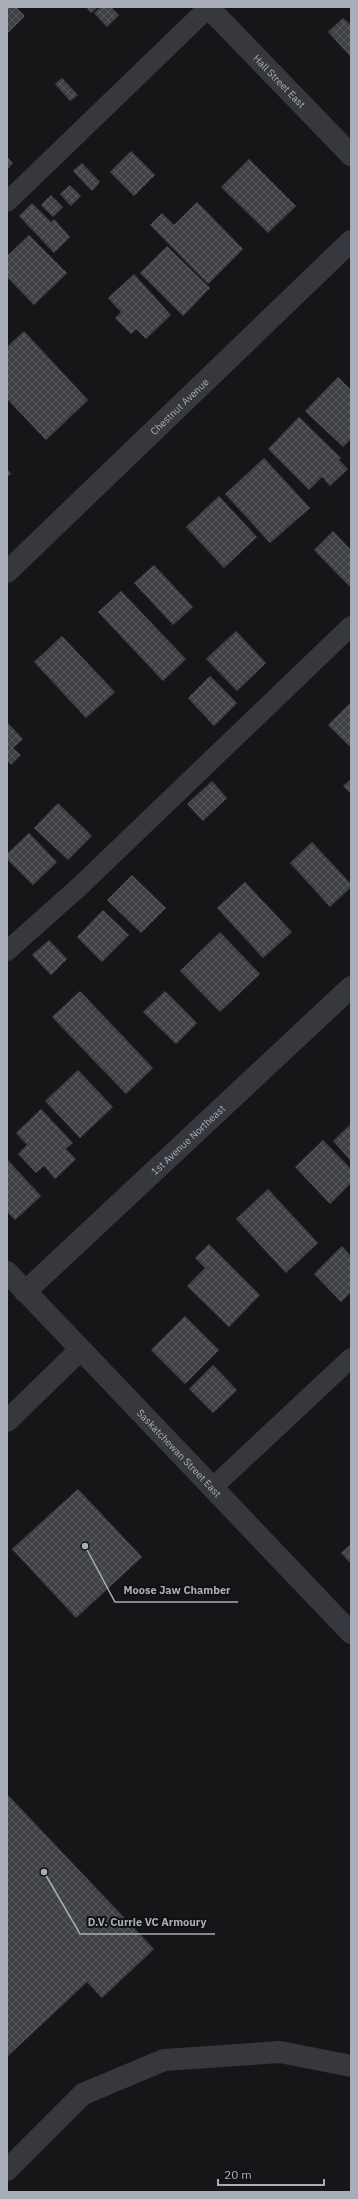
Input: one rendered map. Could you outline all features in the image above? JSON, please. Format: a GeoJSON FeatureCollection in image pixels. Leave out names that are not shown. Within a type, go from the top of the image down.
{"type":"FeatureCollection","features":[{"type":"Feature","properties":{"kind":"street","name":"Hall Street East"},"geometry":{"type":"LineString","coordinates":[[208,7],[351,155]]}},
{"type":"Feature","properties":{"kind":"street","name":"Chestnut Avenue"},"geometry":{"type":"LineString","coordinates":[[7,572],[351,241]]}},
{"type":"Feature","properties":{"kind":"street","name":"1st Avenue Northeast"},"geometry":{"type":"LineString","coordinates":[[25,1292],[351,987]]}},
{"type":"Feature","properties":{"kind":"street","name":"Saskatchewan Street East"},"geometry":{"type":"LineString","coordinates":[[7,1272],[351,1633]]}},
{"type":"Feature","properties":{"kind":"street"},"geometry":{"type":"LineString","coordinates":[[7,1421],[80,1350]]}},
{"type":"Feature","properties":{"kind":"street"},"geometry":{"type":"LineString","coordinates":[[7,2170],[83,2094],[164,2060],[280,2052],[351,2066]]}},
{"type":"Feature","properties":{"kind":"lane"},"geometry":{"type":"LineString","coordinates":[[7,202],[208,7]]}},
{"type":"Feature","properties":{"kind":"lane"},"geometry":{"type":"LineString","coordinates":[[7,952],[80,886],[351,626]]}},
{"type":"Feature","properties":{"kind":"lane"},"geometry":{"type":"LineString","coordinates":[[212,1488],[351,1358]]}},
{"type":"Feature","properties":{"kind":"building"},"geometry":{"type":"Polygon","coordinates":[[[7,7],[16,7],[25,16],[7,34],[7,7]]]}},
{"type":"Feature","properties":{"kind":"building"},"geometry":{"type":"Polygon","coordinates":[[[86,7],[98,7],[91,13],[86,7]]]}},
{"type":"Feature","properties":{"kind":"building"},"geometry":{"type":"Polygon","coordinates":[[[101,7],[111,7],[119,15],[107,27],[94,13],[101,7]]]}},
{"type":"Feature","properties":{"kind":"building"},"geometry":{"type":"Polygon","coordinates":[[[343,18],[351,25],[351,57],[328,32],[343,18]]]}},
{"type":"Feature","properties":{"kind":"building"},"geometry":{"type":"Polygon","coordinates":[[[62,78],[78,95],[70,101],[55,84],[62,78]]]}},
{"type":"Feature","properties":{"kind":"building"},"geometry":{"type":"Polygon","coordinates":[[[131,151],[155,175],[134,196],[110,172],[131,151]]]}},
{"type":"Feature","properties":{"kind":"building"},"geometry":{"type":"Polygon","coordinates":[[[7,157],[13,163],[7,170],[7,157]]]}},
{"type":"Feature","properties":{"kind":"building"},"geometry":{"type":"Polygon","coordinates":[[[249,159],[296,206],[268,233],[221,187],[249,159]]]}},
{"type":"Feature","properties":{"kind":"building"},"geometry":{"type":"Polygon","coordinates":[[[82,163],[100,182],[92,191],[73,171],[82,163]]]}},
{"type":"Feature","properties":{"kind":"building"},"geometry":{"type":"Polygon","coordinates":[[[70,185],[81,196],[71,206],[60,194],[70,185]]]}},
{"type":"Feature","properties":{"kind":"building"},"geometry":{"type":"Polygon","coordinates":[[[51,195],[63,207],[53,217],[41,205],[51,195]]]}},
{"type":"Feature","properties":{"kind":"building"},"geometry":{"type":"Polygon","coordinates":[[[197,202],[243,249],[208,284],[150,225],[162,213],[174,225],[197,202]]]}},
{"type":"Feature","properties":{"kind":"building"},"geometry":{"type":"Polygon","coordinates":[[[32,203],[51,222],[54,219],[70,237],[54,253],[19,216],[32,203]]]}},
{"type":"Feature","properties":{"kind":"building"},"geometry":{"type":"Polygon","coordinates":[[[29,235],[67,273],[34,305],[7,277],[7,256],[29,235]]]}},
{"type":"Feature","properties":{"kind":"building"},"geometry":{"type":"Polygon","coordinates":[[[167,246],[210,288],[183,316],[140,273],[167,246]]]}},
{"type":"Feature","properties":{"kind":"building"},"geometry":{"type":"Polygon","coordinates":[[[134,274],[171,315],[146,339],[136,329],[131,334],[115,318],[121,312],[108,298],[134,274]]]}},
{"type":"Feature","properties":{"kind":"building"},"geometry":{"type":"Polygon","coordinates":[[[24,331],[88,400],[46,440],[7,399],[7,347],[24,331]]]}},
{"type":"Feature","properties":{"kind":"building"},"geometry":{"type":"Polygon","coordinates":[[[338,377],[351,390],[351,439],[343,447],[305,411],[338,377]]]}},
{"type":"Feature","properties":{"kind":"building"},"geometry":{"type":"Polygon","coordinates":[[[299,417],[341,458],[339,460],[348,469],[330,486],[322,477],[309,490],[268,449],[299,417]]]}},
{"type":"Feature","properties":{"kind":"building"},"geometry":{"type":"Polygon","coordinates":[[[264,458],[310,508],[270,543],[225,494],[264,458]]]}},
{"type":"Feature","properties":{"kind":"building"},"geometry":{"type":"Polygon","coordinates":[[[7,469],[11,474],[7,477],[7,469]]]}},
{"type":"Feature","properties":{"kind":"building"},"geometry":{"type":"Polygon","coordinates":[[[219,496],[257,537],[224,568],[186,527],[219,496]]]}},
{"type":"Feature","properties":{"kind":"building"},"geometry":{"type":"Polygon","coordinates":[[[333,531],[351,550],[351,588],[314,550],[333,531]]]}},
{"type":"Feature","properties":{"kind":"building"},"geometry":{"type":"Polygon","coordinates":[[[154,565],[193,607],[173,625],[134,583],[154,565]]]}},
{"type":"Feature","properties":{"kind":"building"},"geometry":{"type":"Polygon","coordinates":[[[121,591],[186,659],[163,681],[98,612],[121,591]]]}},
{"type":"Feature","properties":{"kind":"building"},"geometry":{"type":"Polygon","coordinates":[[[236,631],[266,663],[237,691],[206,659],[236,631]]]}},
{"type":"Feature","properties":{"kind":"building"},"geometry":{"type":"Polygon","coordinates":[[[62,636],[115,692],[86,718],[34,662],[62,636]]]}},
{"type":"Feature","properties":{"kind":"building"},"geometry":{"type":"Polygon","coordinates":[[[210,676],[237,703],[214,726],[188,698],[210,676]]]}},
{"type":"Feature","properties":{"kind":"building"},"geometry":{"type":"Polygon","coordinates":[[[350,703],[351,705],[351,748],[328,725],[350,703]]]}},
{"type":"Feature","properties":{"kind":"building"},"geometry":{"type":"Polygon","coordinates":[[[7,722],[23,739],[13,748],[21,755],[11,765],[7,760],[7,722]]]}},
{"type":"Feature","properties":{"kind":"building"},"geometry":{"type":"Polygon","coordinates":[[[351,779],[351,794],[343,786],[351,779]]]}},
{"type":"Feature","properties":{"kind":"building"},"geometry":{"type":"Polygon","coordinates":[[[212,781],[227,798],[203,821],[187,804],[212,781]]]}},
{"type":"Feature","properties":{"kind":"building"},"geometry":{"type":"Polygon","coordinates":[[[58,803],[92,836],[68,860],[34,828],[58,803]]]}},
{"type":"Feature","properties":{"kind":"building"},"geometry":{"type":"Polygon","coordinates":[[[29,833],[57,862],[33,885],[7,859],[7,854],[29,833]]]}},
{"type":"Feature","properties":{"kind":"building"},"geometry":{"type":"Polygon","coordinates":[[[312,842],[351,884],[351,887],[330,907],[290,863],[312,842]]]}},
{"type":"Feature","properties":{"kind":"building"},"geometry":{"type":"Polygon","coordinates":[[[132,875],[166,908],[141,933],[107,900],[132,875]]]}},
{"type":"Feature","properties":{"kind":"building"},"geometry":{"type":"Polygon","coordinates":[[[245,882],[292,932],[263,958],[217,908],[245,882]]]}},
{"type":"Feature","properties":{"kind":"building"},"geometry":{"type":"Polygon","coordinates":[[[103,910],[129,935],[102,962],[77,937],[103,910]]]}},
{"type":"Feature","properties":{"kind":"building"},"geometry":{"type":"Polygon","coordinates":[[[220,932],[260,974],[220,1012],[180,971],[220,932]]]}},
{"type":"Feature","properties":{"kind":"building"},"geometry":{"type":"Polygon","coordinates":[[[49,940],[67,959],[51,975],[32,955],[49,940]]]}},
{"type":"Feature","properties":{"kind":"building"},"geometry":{"type":"Polygon","coordinates":[[[80,991],[153,1068],[126,1094],[52,1017],[80,991]]]}},
{"type":"Feature","properties":{"kind":"building"},"geometry":{"type":"Polygon","coordinates":[[[165,991],[197,1023],[176,1044],[143,1012],[165,991]]]}},
{"type":"Feature","properties":{"kind":"building"},"geometry":{"type":"Polygon","coordinates":[[[78,1070],[113,1107],[80,1138],[45,1101],[78,1070]]]}},
{"type":"Feature","properties":{"kind":"building"},"geometry":{"type":"Polygon","coordinates":[[[41,1109],[73,1143],[66,1149],[76,1159],[55,1179],[44,1166],[36,1173],[18,1154],[27,1145],[16,1133],[41,1109]]]}},
{"type":"Feature","properties":{"kind":"building"},"geometry":{"type":"Polygon","coordinates":[[[351,1124],[351,1161],[333,1141],[351,1124]]]}},
{"type":"Feature","properties":{"kind":"building"},"geometry":{"type":"Polygon","coordinates":[[[323,1140],[351,1169],[351,1183],[330,1204],[295,1167],[323,1140]]]}},
{"type":"Feature","properties":{"kind":"building"},"geometry":{"type":"Polygon","coordinates":[[[7,1159],[41,1196],[15,1220],[7,1212],[7,1159]]]}},
{"type":"Feature","properties":{"kind":"building"},"geometry":{"type":"Polygon","coordinates":[[[268,1189],[318,1243],[286,1273],[236,1219],[268,1189]]]}},
{"type":"Feature","properties":{"kind":"building"},"geometry":{"type":"Polygon","coordinates":[[[209,1244],[260,1295],[229,1327],[187,1286],[205,1268],[195,1258],[209,1244]]]}},
{"type":"Feature","properties":{"kind":"building"},"geometry":{"type":"Polygon","coordinates":[[[342,1246],[351,1256],[351,1292],[341,1302],[314,1274],[342,1246]]]}},
{"type":"Feature","properties":{"kind":"building"},"geometry":{"type":"Polygon","coordinates":[[[185,1316],[219,1350],[185,1384],[151,1350],[185,1316]]]}},
{"type":"Feature","properties":{"kind":"building"},"geometry":{"type":"Polygon","coordinates":[[[213,1365],[237,1390],[213,1413],[189,1389],[213,1365]]]}},
{"type":"Feature","properties":{"kind":"building"},"geometry":{"type":"Polygon","coordinates":[[[78,1489],[142,1557],[76,1618],[12,1549],[78,1489]]]}},
{"type":"Feature","properties":{"kind":"building"},"geometry":{"type":"Polygon","coordinates":[[[351,1544],[351,1564],[341,1553],[351,1544]]]}},
{"type":"Feature","properties":{"kind":"building"},"geometry":{"type":"Polygon","coordinates":[[[7,1794],[154,1949],[102,1998],[87,1982],[7,2057],[7,1794]]]}},
{"type":"Feature","properties":{"kind":"place","name":"Moose Jaw Chamber"},"geometry":{"type":"Point","coordinates":[85,1546]}},
{"type":"Feature","properties":{"kind":"place","name":"D.V. Currie VC Armoury"},"geometry":{"type":"Point","coordinates":[44,1872]}}]}
